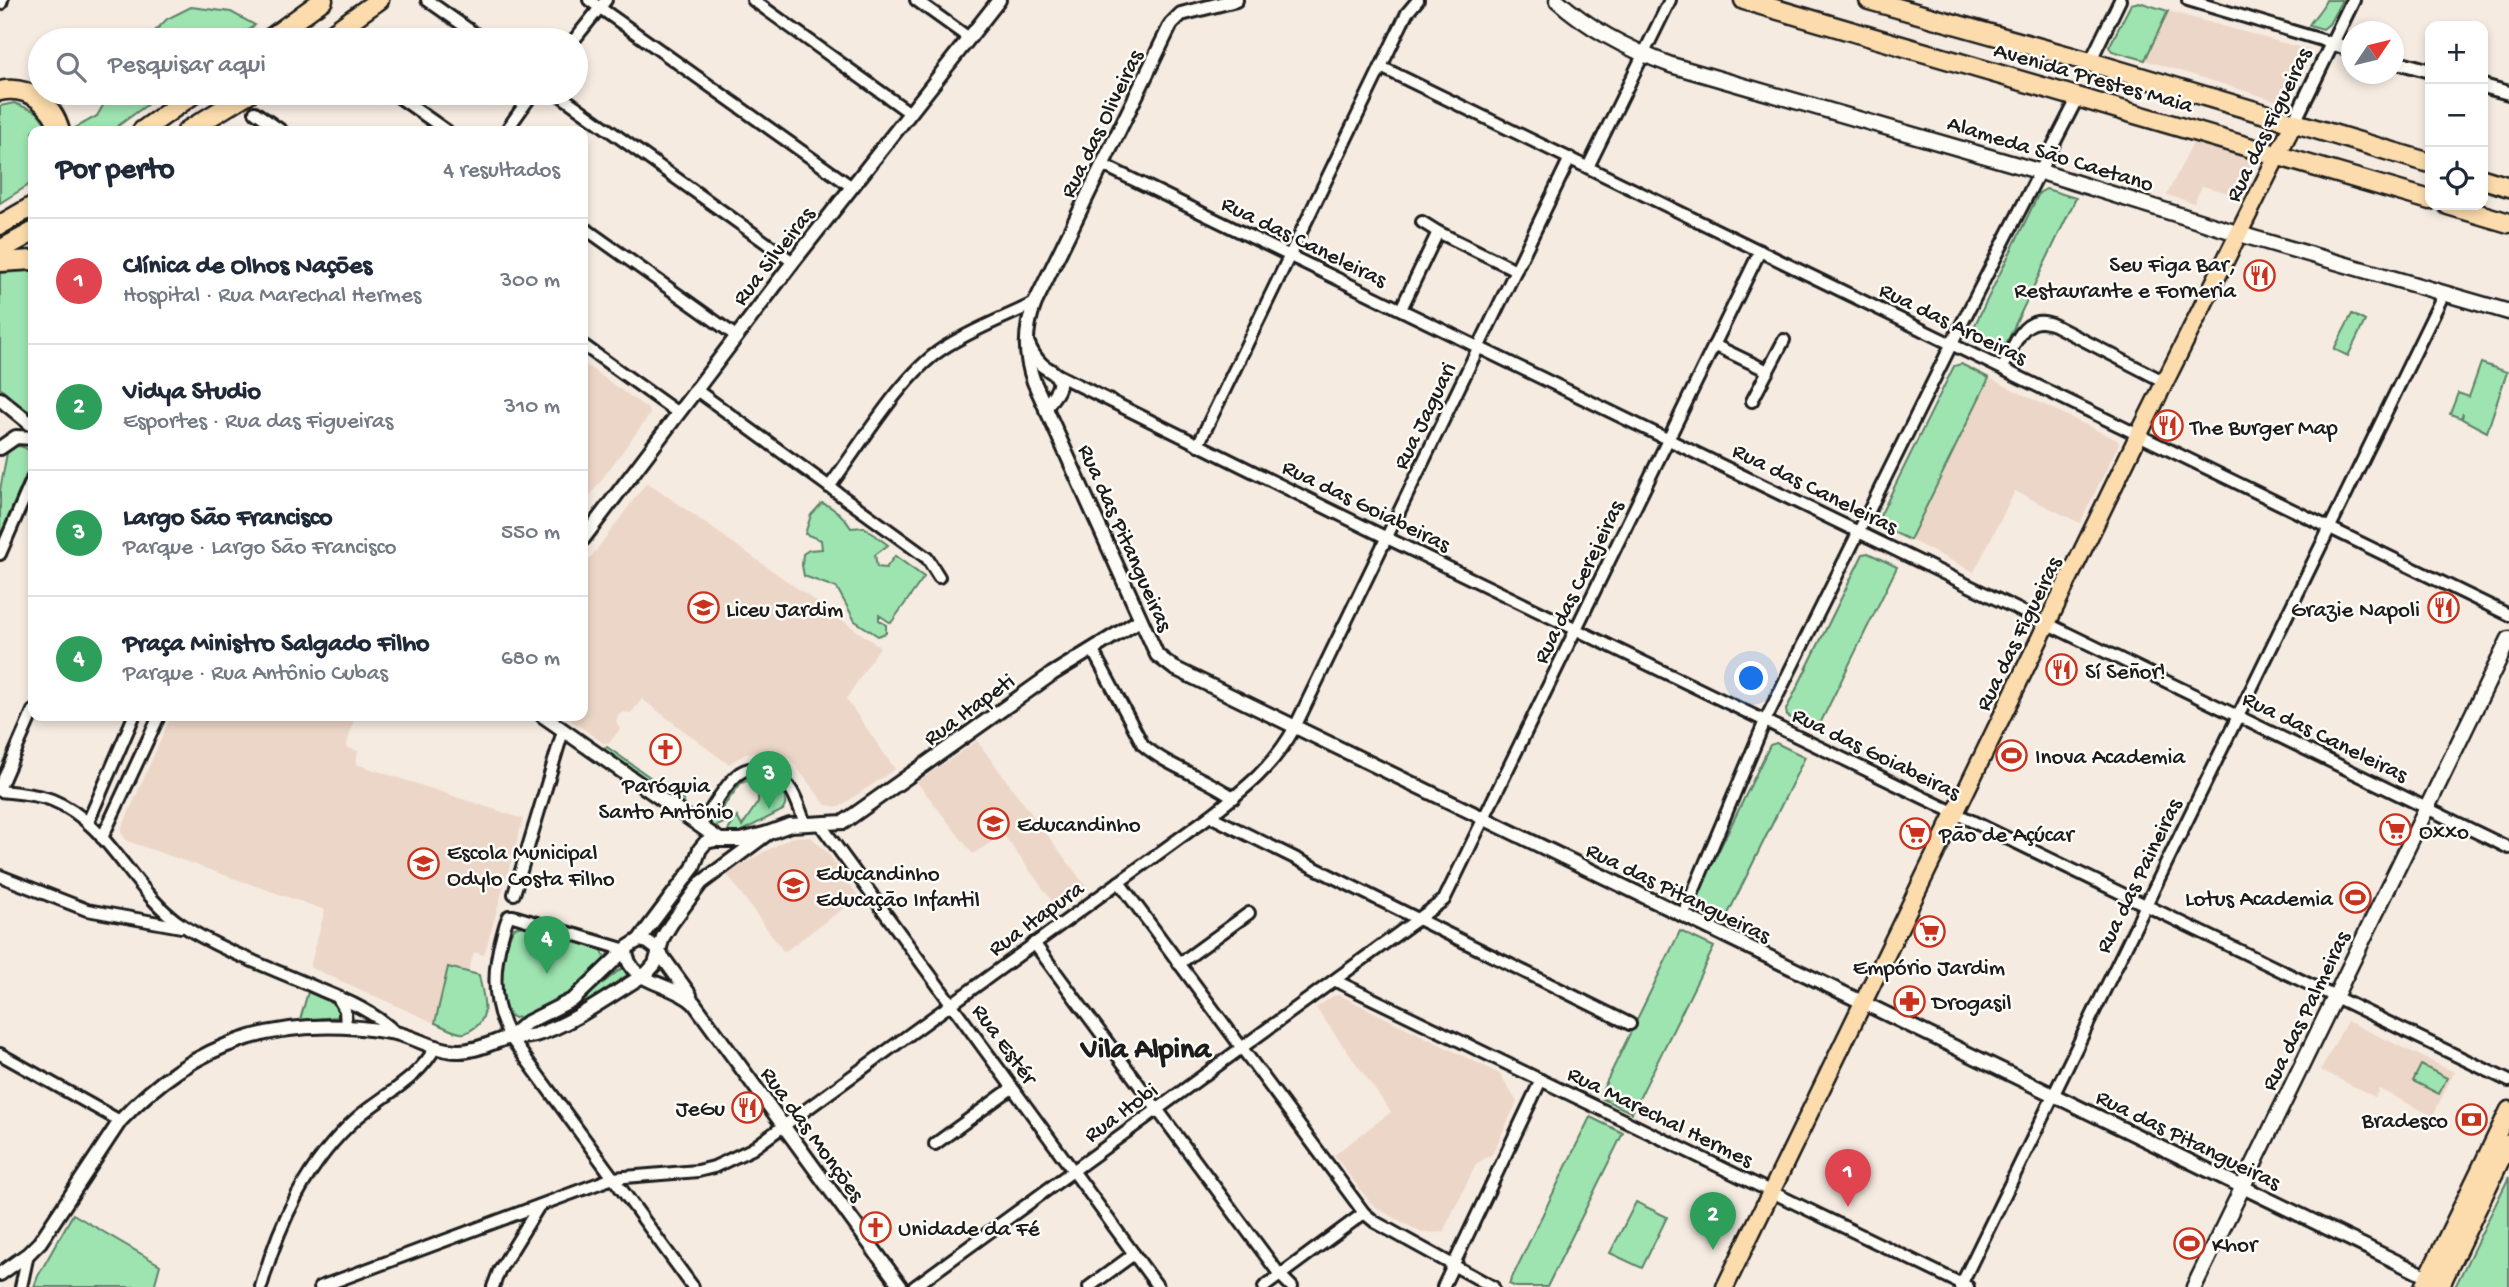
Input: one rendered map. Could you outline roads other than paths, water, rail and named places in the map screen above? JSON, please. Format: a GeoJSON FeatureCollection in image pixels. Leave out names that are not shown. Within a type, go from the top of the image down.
{"type":"FeatureCollection","features":[{"type":"Feature","properties":{"kind":"highway"},"geometry":{"type":"LineString","coordinates":[[284,28],[323,0]]}},
{"type":"Feature","properties":{"kind":"highway"},"geometry":{"type":"LineString","coordinates":[[340,28],[379,0]]}},
{"type":"Feature","properties":{"kind":"highway","name":"Avenida Prestes Maia"},"geometry":{"type":"LineString","coordinates":[[1744,0],[2425,199]]}},
{"type":"Feature","properties":{"kind":"highway","name":"Avenida Prestes Maia"},"geometry":{"type":"LineString","coordinates":[[1869,0],[2090,62],[2425,161]]}},
{"type":"Feature","properties":{"kind":"highway"},"geometry":{"type":"LineString","coordinates":[[0,91],[19,89],[28,93]]}},
{"type":"Feature","properties":{"kind":"highway"},"geometry":{"type":"LineString","coordinates":[[44,105],[57,126]]}},
{"type":"Feature","properties":{"kind":"highway"},"geometry":{"type":"LineString","coordinates":[[149,126],[178,105]]}},
{"type":"Feature","properties":{"kind":"highway"},"geometry":{"type":"LineString","coordinates":[[195,126],[229,105]]}},
{"type":"Feature","properties":{"kind":"highway"},"geometry":{"type":"LineString","coordinates":[[2488,181],[2509,187]]}},
{"type":"Feature","properties":{"kind":"highway"},"geometry":{"type":"LineString","coordinates":[[0,225],[28,208]]}},
{"type":"Feature","properties":{"kind":"highway"},"geometry":{"type":"LineString","coordinates":[[2465,210],[2509,223]]}},
{"type":"Feature","properties":{"kind":"highway"},"geometry":{"type":"LineString","coordinates":[[0,250],[28,235]]}},
{"type":"Feature","properties":{"kind":"highway"},"geometry":{"type":"LineString","coordinates":[[0,262],[28,260]]}},
{"type":"Feature","properties":{"kind":"main road","name":"Alameda São Caetano"},"geometry":{"type":"LineString","coordinates":[[1556,0],[1585,22],[1643,54],[1671,65],[2509,312]]}},
{"type":"Feature","properties":{"kind":"main road"},"geometry":{"type":"LineString","coordinates":[[1572,0],[1577,13],[1585,22]]}},
{"type":"Feature","properties":{"kind":"main road","name":"Rua das Figueiras"},"geometry":{"type":"LineString","coordinates":[[1726,1287],[2139,434],[2294,122]]}},
{"type":"Feature","properties":{"kind":"main road","name":"Rua das Palmeiras"},"geometry":{"type":"LineString","coordinates":[[2194,1287],[2509,639]]}},
{"type":"Feature","properties":{"kind":"main road"},"geometry":{"type":"LineString","coordinates":[[2430,1284],[2509,1110]]}},
{"type":"Feature","properties":{"kind":"main road"},"geometry":{"type":"LineString","coordinates":[[2430,1284],[2509,1143]]}},
{"type":"Feature","properties":{"kind":"street"},"geometry":{"type":"LineString","coordinates":[[427,0],[467,28]]}},
{"type":"Feature","properties":{"kind":"street"},"geometry":{"type":"LineString","coordinates":[[589,0],[603,4],[852,187]]}},
{"type":"Feature","properties":{"kind":"street"},"geometry":{"type":"LineString","coordinates":[[753,0],[910,113]]}},
{"type":"Feature","properties":{"kind":"street"},"geometry":{"type":"LineString","coordinates":[[916,0],[969,38]]}},
{"type":"Feature","properties":{"kind":"street","name":"Rua Silveiras"},"geometry":{"type":"LineString","coordinates":[[588,532],[793,262],[999,0]]}},
{"type":"Feature","properties":{"kind":"street","name":"Rua das Oliveiras"},"geometry":{"type":"LineString","coordinates":[[1035,303],[1175,18],[1236,0]]}},
{"type":"Feature","properties":{"kind":"street"},"geometry":{"type":"LineString","coordinates":[[1407,0],[1407,13]]}},
{"type":"Feature","properties":{"kind":"street"},"geometry":{"type":"LineString","coordinates":[[1198,444],[1407,13],[1418,0]]}},
{"type":"Feature","properties":{"kind":"street"},"geometry":{"type":"LineString","coordinates":[[1588,167],[1670,0]]}},
{"type":"Feature","properties":{"kind":"street"},"geometry":{"type":"LineString","coordinates":[[2090,62],[2120,0]]}},
{"type":"Feature","properties":{"kind":"street"},"geometry":{"type":"LineString","coordinates":[[2188,0],[2341,46]]}},
{"type":"Feature","properties":{"kind":"street"},"geometry":{"type":"LineString","coordinates":[[2225,11],[2230,0]]}},
{"type":"Feature","properties":{"kind":"street","name":"Rua das Figueiras"},"geometry":{"type":"LineString","coordinates":[[2294,122],[2353,0]]}},
{"type":"Feature","properties":{"kind":"street"},"geometry":{"type":"LineString","coordinates":[[584,28],[603,4]]}},
{"type":"Feature","properties":{"kind":"street"},"geometry":{"type":"LineString","coordinates":[[2404,64],[2425,70]]}},
{"type":"Feature","properties":{"kind":"street","name":"Rua das Aroeiras"},"geometry":{"type":"LineString","coordinates":[[1381,67],[2509,615]]}},
{"type":"Feature","properties":{"kind":"street"},"geometry":{"type":"LineString","coordinates":[[2488,87],[2509,93]]}},
{"type":"Feature","properties":{"kind":"street"},"geometry":{"type":"LineString","coordinates":[[1683,916],[1765,721],[2038,171],[2078,97]]}},
{"type":"Feature","properties":{"kind":"street"},"geometry":{"type":"LineString","coordinates":[[410,105],[440,126]]}},
{"type":"Feature","properties":{"kind":"street"},"geometry":{"type":"LineString","coordinates":[[510,126],[524,105]]}},
{"type":"Feature","properties":{"kind":"street"},"geometry":{"type":"LineString","coordinates":[[574,105],[793,262]]}},
{"type":"Feature","properties":{"kind":"street"},"geometry":{"type":"LineString","coordinates":[[255,112],[275,126]]}},
{"type":"Feature","properties":{"kind":"street","name":"Rua Jaguari"},"geometry":{"type":"LineString","coordinates":[[1295,727],[1570,158]]}},
{"type":"Feature","properties":{"kind":"street","name":"Rua das Caneleiras"},"geometry":{"type":"LineString","coordinates":[[1103,165],[2509,848]]}},
{"type":"Feature","properties":{"kind":"street"},"geometry":{"type":"LineString","coordinates":[[1422,222],[1516,270]]}},
{"type":"Feature","properties":{"kind":"street"},"geometry":{"type":"LineString","coordinates":[[588,232],[736,336]]}},
{"type":"Feature","properties":{"kind":"street"},"geometry":{"type":"LineString","coordinates":[[1401,309],[1438,232]]}},
{"type":"Feature","properties":{"kind":"street","name":"Rua das Cerejeiras"},"geometry":{"type":"LineString","coordinates":[[1419,920],[1449,894],[1760,251]]}},
{"type":"Feature","properties":{"kind":"street","name":"Rua das Paineiras"},"geometry":{"type":"LineString","coordinates":[[1963,1286],[2444,293]]}},
{"type":"Feature","properties":{"kind":"street"},"geometry":{"type":"LineString","coordinates":[[829,487],[903,387],[926,362],[954,342],[1035,303]]}},
{"type":"Feature","properties":{"kind":"street","name":"Rua das Pitangueiras"},"geometry":{"type":"LineString","coordinates":[[1035,303],[1028,323],[1026,341],[1027,362],[1036,387],[1151,644],[1165,663],[2242,1187],[2430,1284]]}},
{"type":"Feature","properties":{"kind":"street"},"geometry":{"type":"LineString","coordinates":[[2003,369],[2021,332],[2030,323],[2042,321],[2165,382]]}},
{"type":"Feature","properties":{"kind":"street"},"geometry":{"type":"LineString","coordinates":[[1752,401],[1784,340]]}},
{"type":"Feature","properties":{"kind":"street"},"geometry":{"type":"LineString","coordinates":[[1026,341],[1035,357],[1060,383],[1046,410]]}},
{"type":"Feature","properties":{"kind":"street"},"geometry":{"type":"LineString","coordinates":[[1714,345],[1768,371]]}},
{"type":"Feature","properties":{"kind":"street"},"geometry":{"type":"LineString","coordinates":[[588,349],[678,412]]}},
{"type":"Feature","properties":{"kind":"street"},"geometry":{"type":"LineString","coordinates":[[1052,372],[1038,373],[1036,387],[1055,393],[1066,387],[1077,386]]}},
{"type":"Feature","properties":{"kind":"street","name":"Rua das Goiabeiras"},"geometry":{"type":"LineString","coordinates":[[1052,372],[1387,538],[2509,1081]]}},
{"type":"Feature","properties":{"kind":"street"},"geometry":{"type":"LineString","coordinates":[[695,389],[927,558],[939,577]]}},
{"type":"Feature","properties":{"kind":"street"},"geometry":{"type":"LineString","coordinates":[[0,399],[28,422]]}},
{"type":"Feature","properties":{"kind":"street"},"geometry":{"type":"LineString","coordinates":[[0,448],[16,438],[28,438]]}},
{"type":"Feature","properties":{"kind":"street"},"geometry":{"type":"LineString","coordinates":[[0,554],[28,490]]}},
{"type":"Feature","properties":{"kind":"street","name":"Rua Itapeti"},"geometry":{"type":"LineString","coordinates":[[720,840],[741,840],[790,825],[838,823],[850,818],[1044,680],[1140,620]]}},
{"type":"Feature","properties":{"kind":"street"},"geometry":{"type":"LineString","coordinates":[[1092,649],[1143,745],[1153,754],[1222,789],[1234,798]]}},
{"type":"Feature","properties":{"kind":"street"},"geometry":{"type":"LineString","coordinates":[[29,721],[0,789],[50,799],[88,822],[158,904],[188,928],[371,1013],[395,1032]]}},
{"type":"Feature","properties":{"kind":"street"},"geometry":{"type":"LineString","coordinates":[[88,822],[132,721]]}},
{"type":"Feature","properties":{"kind":"street"},"geometry":{"type":"LineString","coordinates":[[102,838],[157,721]]}},
{"type":"Feature","properties":{"kind":"street"},"geometry":{"type":"LineString","coordinates":[[549,721],[720,840],[728,849],[728,862]]}},
{"type":"Feature","properties":{"kind":"street","name":"Rua Itapura"},"geometry":{"type":"LineString","coordinates":[[320,1287],[613,1178],[686,1173],[714,1167],[752,1149],[1234,798],[1272,764],[1295,727]]}},
{"type":"Feature","properties":{"kind":"street"},"geometry":{"type":"LineString","coordinates":[[514,894],[563,731]]}},
{"type":"Feature","properties":{"kind":"street"},"geometry":{"type":"LineString","coordinates":[[715,871],[702,865],[695,822],[733,778],[744,771],[758,769],[774,774],[789,786],[805,823]]}},
{"type":"Feature","properties":{"kind":"street"},"geometry":{"type":"LineString","coordinates":[[1210,816],[1630,1024]]}},
{"type":"Feature","properties":{"kind":"street","name":"Rua Estér"},"geometry":{"type":"LineString","coordinates":[[820,824],[1158,1287]]}},
{"type":"Feature","properties":{"kind":"street"},"geometry":{"type":"LineString","coordinates":[[0,1273],[28,1254],[52,1226],[120,1121],[159,1084],[209,1054],[260,1032],[279,1029],[346,1027],[395,1032],[450,1051],[465,1051],[510,1037],[533,1036],[558,1026],[651,969],[663,937],[701,883],[768,833]]}},
{"type":"Feature","properties":{"kind":"street"},"geometry":{"type":"LineString","coordinates":[[510,1037],[526,1024],[574,999],[639,940],[692,868],[699,853],[710,840],[720,840]]}},
{"type":"Feature","properties":{"kind":"street"},"geometry":{"type":"LineString","coordinates":[[0,876],[87,910],[188,928]]}},
{"type":"Feature","properties":{"kind":"street"},"geometry":{"type":"LineString","coordinates":[[1119,882],[1364,1213],[1453,1267],[1493,1287]]}},
{"type":"Feature","properties":{"kind":"street"},"geometry":{"type":"LineString","coordinates":[[1179,964],[1249,913]]}},
{"type":"Feature","properties":{"kind":"street"},"geometry":{"type":"LineString","coordinates":[[626,950],[509,916],[495,962],[498,1014],[510,1037],[692,1287]]}},
{"type":"Feature","properties":{"kind":"street","name":"Rua Itobi"},"geometry":{"type":"LineString","coordinates":[[914,1287],[1419,920]]}},
{"type":"Feature","properties":{"kind":"street"},"geometry":{"type":"LineString","coordinates":[[639,940],[648,942],[659,952]]}},
{"type":"Feature","properties":{"kind":"street"},"geometry":{"type":"LineString","coordinates":[[1034,943],[1280,1275],[1292,1287]]}},
{"type":"Feature","properties":{"kind":"street"},"geometry":{"type":"LineString","coordinates":[[626,950],[631,968],[641,977]]}},
{"type":"Feature","properties":{"kind":"street","name":"Rua das Monções"},"geometry":{"type":"LineString","coordinates":[[659,952],[901,1287]]}},
{"type":"Feature","properties":{"kind":"street","name":"Rua das Monções"},"geometry":{"type":"LineString","coordinates":[[641,977],[678,990],[694,1003]]}},
{"type":"Feature","properties":{"kind":"street","name":"Rua Marechal Hermes"},"geometry":{"type":"LineString","coordinates":[[1336,981],[1963,1286]]}},
{"type":"Feature","properties":{"kind":"street"},"geometry":{"type":"LineString","coordinates":[[336,996],[345,1010],[346,1027]]}},
{"type":"Feature","properties":{"kind":"street"},"geometry":{"type":"LineString","coordinates":[[261,1287],[284,1218],[321,1157],[358,1117],[417,1073],[436,1046]]}},
{"type":"Feature","properties":{"kind":"street"},"geometry":{"type":"LineString","coordinates":[[0,1054],[120,1121]]}},
{"type":"Feature","properties":{"kind":"street"},"geometry":{"type":"LineString","coordinates":[[1443,1287],[1541,1080]]}},
{"type":"Feature","properties":{"kind":"street"},"geometry":{"type":"LineString","coordinates":[[935,1144],[1012,1088]]}},
{"type":"Feature","properties":{"kind":"street"},"geometry":{"type":"LineString","coordinates":[[493,1287],[504,1262],[539,1206]]}},
{"type":"Feature","properties":{"kind":"street"},"geometry":{"type":"LineString","coordinates":[[1264,1287],[1364,1213]]}},
{"type":"Feature","properties":{"kind":"street"},"geometry":{"type":"LineString","coordinates":[[21,1287],[28,1254]]}},
{"type":"Feature","properties":{"kind":"street"},"geometry":{"type":"LineString","coordinates":[[1089,1287],[1134,1254]]}},
{"type":"Feature","properties":{"kind":"place","name":"Seu Figa Bar, Restaurante e Forneria"},"geometry":{"type":"Point","coordinates":[2259,276]}},
{"type":"Feature","properties":{"kind":"place","name":"The Burger Map"},"geometry":{"type":"Point","coordinates":[2167,426]}},
{"type":"Feature","properties":{"kind":"place","name":"Liceu Jardim"},"geometry":{"type":"Point","coordinates":[703,608]}},
{"type":"Feature","properties":{"kind":"place","name":"Grazie Napoli"},"geometry":{"type":"Point","coordinates":[2443,608]}},
{"type":"Feature","properties":{"kind":"place","name":"Sí Señor!"},"geometry":{"type":"Point","coordinates":[2062,670]}},
{"type":"Feature","properties":{"kind":"place","name":"Paróquia Santo Antônio"},"geometry":{"type":"Point","coordinates":[666,750]}},
{"type":"Feature","properties":{"kind":"place","name":"Inova Academia"},"geometry":{"type":"Point","coordinates":[2012,755]}},
{"type":"Feature","properties":{"kind":"place","name":"Largo São Francisco"},"geometry":{"type":"Point","coordinates":[769,809]}},
{"type":"Feature","properties":{"kind":"place","name":"Educandinho"},"geometry":{"type":"Point","coordinates":[994,823]}},
{"type":"Feature","properties":{"kind":"place","name":"Oxxo"},"geometry":{"type":"Point","coordinates":[2396,830]}},
{"type":"Feature","properties":{"kind":"place","name":"Pão de Açúcar"},"geometry":{"type":"Point","coordinates":[1916,833]}},
{"type":"Feature","properties":{"kind":"place","name":"Escola Municipal Odylo Costa Filho"},"geometry":{"type":"Point","coordinates":[424,864]}},
{"type":"Feature","properties":{"kind":"place","name":"Educandinho Educação Infantil"},"geometry":{"type":"Point","coordinates":[793,885]}},
{"type":"Feature","properties":{"kind":"place","name":"Lotus Academia"},"geometry":{"type":"Point","coordinates":[2356,897]}},
{"type":"Feature","properties":{"kind":"place","name":"Empório Jardim"},"geometry":{"type":"Point","coordinates":[1929,932]}},
{"type":"Feature","properties":{"kind":"place","name":"Praça Ministro Salgado Filho"},"geometry":{"type":"Point","coordinates":[547,974]}},
{"type":"Feature","properties":{"kind":"place","name":"Drogasil"},"geometry":{"type":"Point","coordinates":[1909,1001]}},
{"type":"Feature","properties":{"kind":"place","name":"JeGu"},"geometry":{"type":"Point","coordinates":[748,1107]}},
{"type":"Feature","properties":{"kind":"place","name":"Bradesco"},"geometry":{"type":"Point","coordinates":[2471,1119]}},
{"type":"Feature","properties":{"kind":"place","name":"Clínica de Olhos Nações"},"geometry":{"type":"Point","coordinates":[1848,1207]}},
{"type":"Feature","properties":{"kind":"place","name":"Unidade da Fé"},"geometry":{"type":"Point","coordinates":[875,1227]}},
{"type":"Feature","properties":{"kind":"place","name":"Khor"},"geometry":{"type":"Point","coordinates":[2189,1243]}},
{"type":"Feature","properties":{"kind":"place","name":"Vidya Studio"},"geometry":{"type":"Point","coordinates":[1713,1250]}},
{"type":"Feature","properties":{"kind":"district","name":"Vila Alpina"},"geometry":{"type":"Point","coordinates":[1146,1047]}}]}
